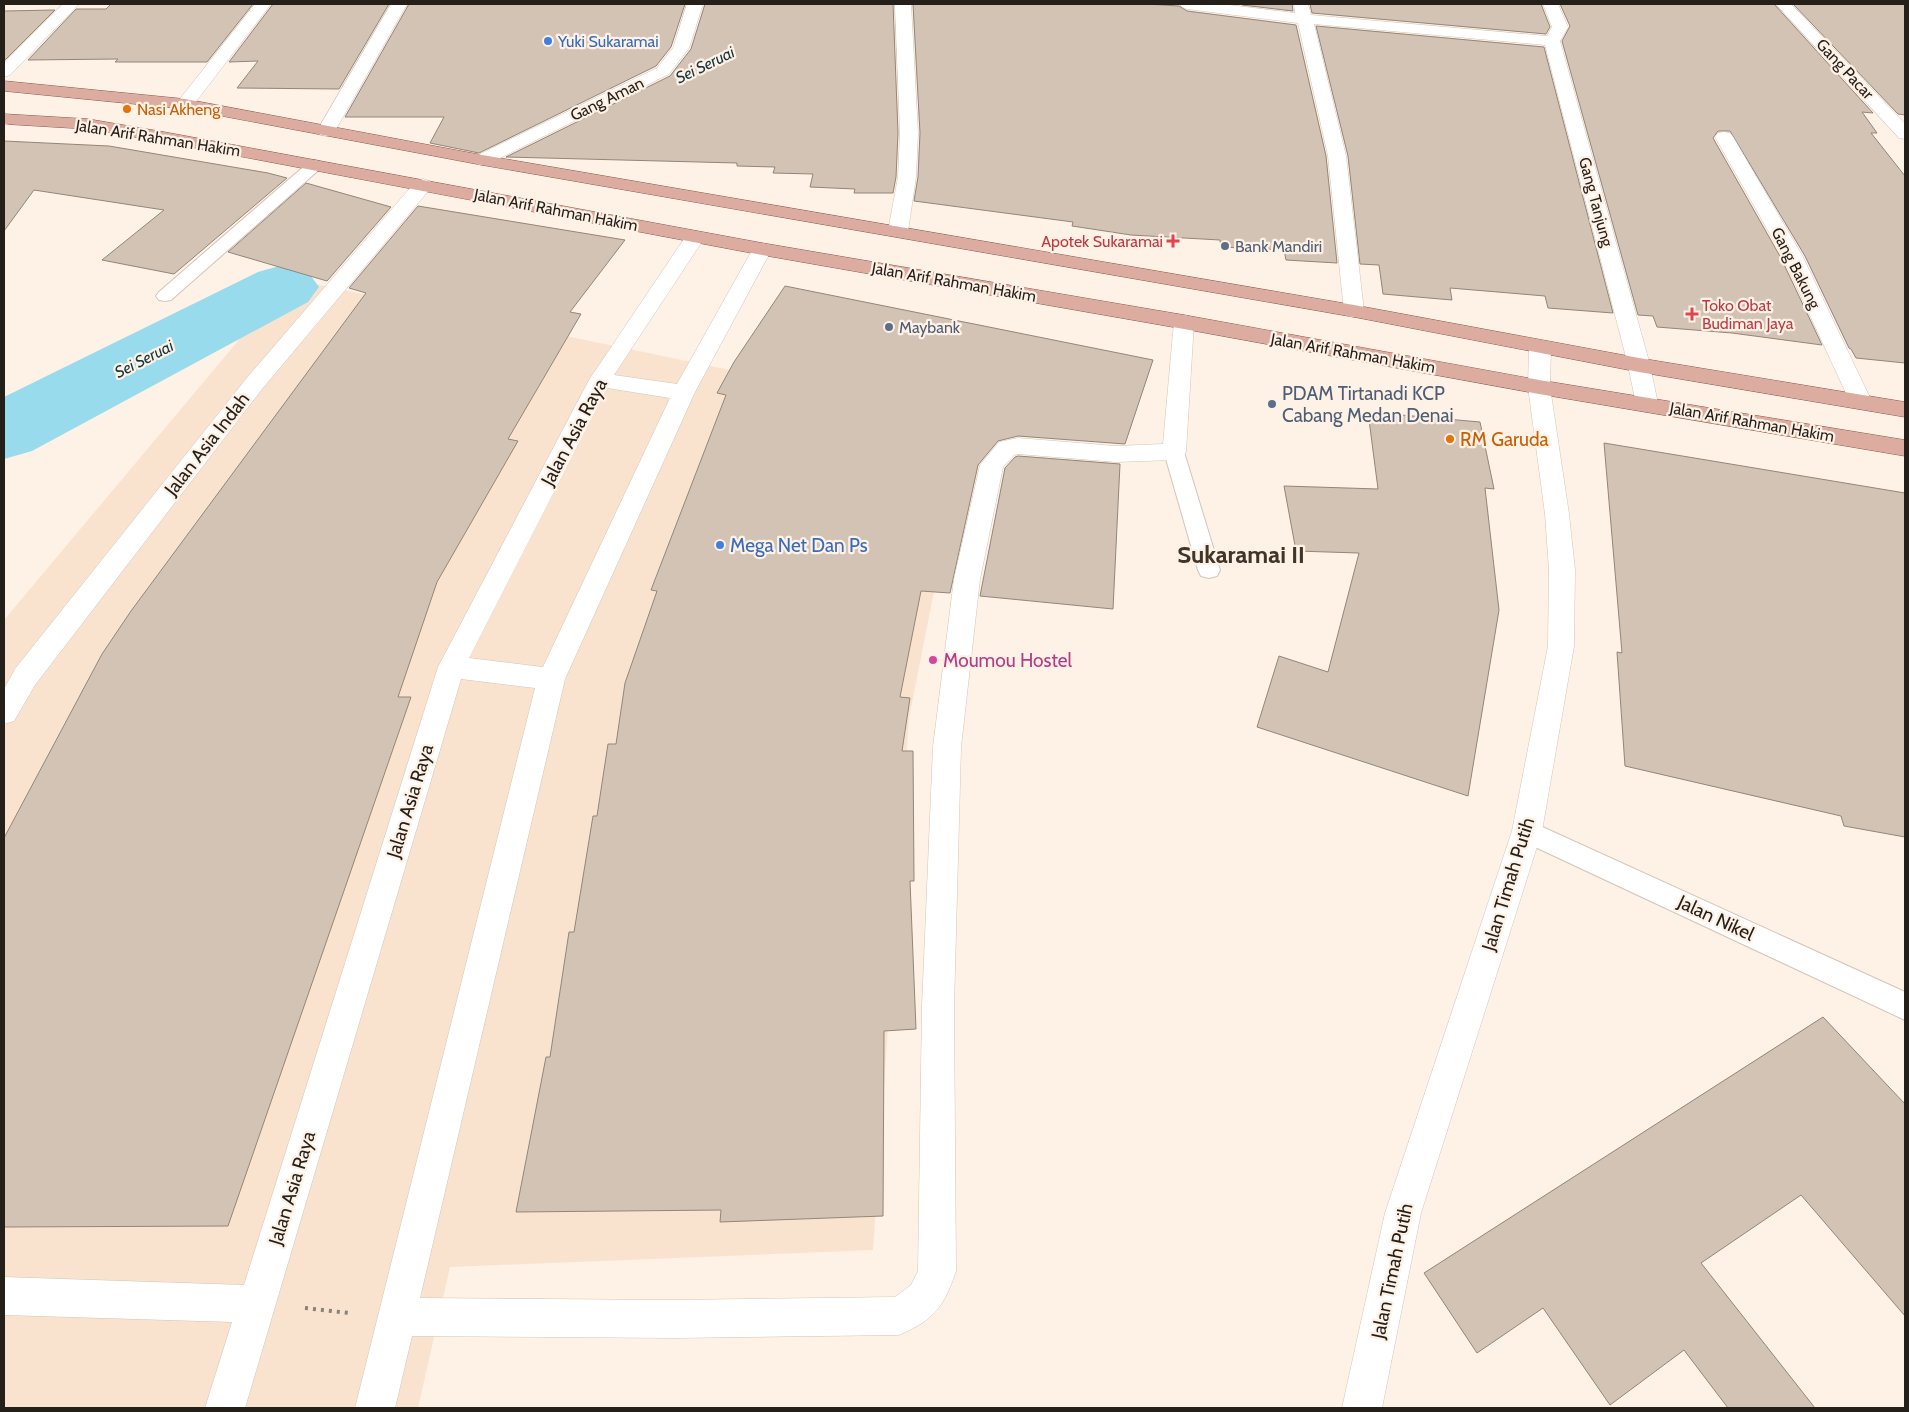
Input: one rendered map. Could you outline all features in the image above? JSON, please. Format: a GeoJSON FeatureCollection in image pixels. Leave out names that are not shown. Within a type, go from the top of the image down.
{"type":"FeatureCollection","features":[{"type":"Feature","properties":{"kind":"main road","name":"Jalan Arif Rahman Hakim"},"geometry":{"type":"LineString","coordinates":[[4,86],[184,104],[482,160],[1354,311],[1639,365],[1905,410]]}},
{"type":"Feature","properties":{"kind":"main road","name":"Jalan Arif Rahman Hakim"},"geometry":{"type":"LineString","coordinates":[[4,120],[88,124],[762,249],[1184,322],[1538,387],[1905,448]]}},
{"type":"Feature","properties":{"kind":"street"},"geometry":{"type":"LineString","coordinates":[[4,72],[71,4]]}},
{"type":"Feature","properties":{"kind":"street"},"geometry":{"type":"LineString","coordinates":[[184,104],[263,4]]}},
{"type":"Feature","properties":{"kind":"street"},"geometry":{"type":"LineString","coordinates":[[326,131],[399,4]]}},
{"type":"Feature","properties":{"kind":"street","name":"Gang Aman"},"geometry":{"type":"LineString","coordinates":[[482,160],[663,71],[674,61],[683,47],[695,4]]}},
{"type":"Feature","properties":{"kind":"street"},"geometry":{"type":"LineString","coordinates":[[898,231],[907,177],[910,133],[903,4]]}},
{"type":"Feature","properties":{"kind":"street"},"geometry":{"type":"LineString","coordinates":[[1187,4],[1303,11],[1552,41]]}},
{"type":"Feature","properties":{"kind":"street","name":"Gang Tanjung"},"geometry":{"type":"LineString","coordinates":[[1551,4],[1560,27],[1552,41],[1639,365],[1647,404]]}},
{"type":"Feature","properties":{"kind":"street","name":"Gang Pacar"},"geometry":{"type":"LineString","coordinates":[[1783,4],[1863,87],[1905,134]]}},
{"type":"Feature","properties":{"kind":"street"},"geometry":{"type":"LineString","coordinates":[[1303,11],[1337,156],[1354,311]]}},
{"type":"Feature","properties":{"kind":"street","name":"Gang Bakung"},"geometry":{"type":"LineString","coordinates":[[1724,137],[1793,257],[1861,402]]}},
{"type":"Feature","properties":{"kind":"street","name":"Jalan Asia Indah"},"geometry":{"type":"LineString","coordinates":[[4,713],[25,677],[254,384],[423,185]]}},
{"type":"Feature","properties":{"kind":"street","name":"Jalan Asia Raya"},"geometry":{"type":"LineString","coordinates":[[225,1408],[451,667],[600,380],[695,237]]}},
{"type":"Feature","properties":{"kind":"street"},"geometry":{"type":"LineString","coordinates":[[375,1408],[551,679],[684,392],[762,249]]}},
{"type":"Feature","properties":{"kind":"street"},"geometry":{"type":"LineString","coordinates":[[396,1317],[674,1319],[899,1316],[920,1304],[930,1290],[937,1271],[938,1006],[947,746],[967,579],[992,466],[1007,448],[1018,446],[1116,454],[1174,452],[1184,322]]}},
{"type":"Feature","properties":{"kind":"street","name":"Jalan Timah Putih"},"geometry":{"type":"LineString","coordinates":[[1362,1408],[1403,1212],[1527,831],[1560,646],[1562,570],[1557,514],[1538,387],[1540,347]]}},
{"type":"Feature","properties":{"kind":"street"},"geometry":{"type":"LineString","coordinates":[[600,380],[642,388],[684,392]]}},
{"type":"Feature","properties":{"kind":"street"},"geometry":{"type":"LineString","coordinates":[[451,667],[551,679]]}},
{"type":"Feature","properties":{"kind":"street"},"geometry":{"type":"LineString","coordinates":[[4,1296],[257,1304]]}},
{"type":"Feature","properties":{"kind":"lane"},"geometry":{"type":"LineString","coordinates":[[165,296],[314,165]]}},
{"type":"Feature","properties":{"kind":"lane"},"geometry":{"type":"LineString","coordinates":[[1174,452],[1209,570]]}},
{"type":"Feature","properties":{"kind":"lane","name":"Jalan Nikel"},"geometry":{"type":"LineString","coordinates":[[1527,831],[1905,1006]]}},
{"type":"Feature","properties":{"kind":"path"},"geometry":{"type":"LineString","coordinates":[[257,1304],[396,1317]]}},
{"type":"Feature","properties":{"kind":"shaded area"},"geometry":{"type":"Polygon","coordinates":[[[290,279],[968,419],[909,718],[873,1250],[450,1267],[418,1408],[4,1408],[4,620],[290,279]]]}},
{"type":"Feature","properties":{"kind":"building"},"geometry":{"type":"Polygon","coordinates":[[[111,4],[253,4],[207,62],[115,62],[118,59],[28,60],[76,9],[106,9],[111,4]]]}},
{"type":"Feature","properties":{"kind":"building"},"geometry":{"type":"Polygon","coordinates":[[[273,4],[389,4],[339,89],[237,88],[258,61],[229,62],[273,4]]]}},
{"type":"Feature","properties":{"kind":"building"},"geometry":{"type":"Polygon","coordinates":[[[409,4],[685,4],[671,47],[656,66],[479,153],[430,143],[444,117],[345,117],[409,4]]]}},
{"type":"Feature","properties":{"kind":"building"},"geometry":{"type":"Polygon","coordinates":[[[705,4],[893,4],[898,133],[896,177],[893,193],[854,193],[855,189],[810,187],[813,174],[773,173],[775,167],[737,166],[737,163],[506,157],[670,76],[691,49],[705,4]]]}},
{"type":"Feature","properties":{"kind":"building"},"geometry":{"type":"Polygon","coordinates":[[[913,4],[1146,4],[1179,6],[1187,11],[1296,25],[1326,156],[1337,263],[1286,260],[1284,250],[1221,247],[1220,240],[1131,235],[1072,226],[1073,222],[914,201],[918,177],[920,133],[913,4]]]}},
{"type":"Feature","properties":{"kind":"building"},"geometry":{"type":"Polygon","coordinates":[[[1292,4],[1293,11],[1242,5],[1292,4]]]}},
{"type":"Feature","properties":{"kind":"building"},"geometry":{"type":"Polygon","coordinates":[[[1310,4],[1541,4],[1550,27],[1546,34],[1312,13],[1310,4]]]}},
{"type":"Feature","properties":{"kind":"building"},"geometry":{"type":"Polygon","coordinates":[[[1560,4],[1774,4],[1873,113],[1862,112],[1877,133],[1871,133],[1905,176],[1905,363],[1856,358],[1849,348],[1805,256],[1730,131],[1718,131],[1713,138],[1781,258],[1822,345],[1732,333],[1657,327],[1653,316],[1638,315],[1562,41],[1570,26],[1560,4]]]}},
{"type":"Feature","properties":{"kind":"building"},"geometry":{"type":"Polygon","coordinates":[[[1793,4],[1905,4],[1905,115],[1898,114],[1793,4]]]}},
{"type":"Feature","properties":{"kind":"building"},"geometry":{"type":"Polygon","coordinates":[[[55,10],[5,60],[4,60],[4,11],[55,10]]]}},
{"type":"Feature","properties":{"kind":"building"},"geometry":{"type":"Polygon","coordinates":[[[1316,26],[1544,47],[1613,313],[1548,308],[1545,296],[1450,288],[1452,300],[1383,294],[1379,265],[1360,264],[1348,156],[1316,26]]]}},
{"type":"Feature","properties":{"kind":"building"},"geometry":{"type":"Polygon","coordinates":[[[4,141],[109,146],[268,173],[287,178],[174,274],[102,260],[164,210],[34,190],[4,231],[4,141]]]}},
{"type":"Feature","properties":{"kind":"building"},"geometry":{"type":"Polygon","coordinates":[[[306,183],[391,207],[327,281],[228,252],[306,183]]]}},
{"type":"Feature","properties":{"kind":"building"},"geometry":{"type":"Polygon","coordinates":[[[418,206],[625,240],[570,312],[581,314],[508,439],[518,441],[437,582],[398,697],[411,697],[228,1226],[4,1227],[4,838],[102,654],[131,611],[366,293],[349,288],[418,206]]]}},
{"type":"Feature","properties":{"kind":"building"},"geometry":{"type":"Polygon","coordinates":[[[785,286],[1153,360],[1125,444],[1018,436],[998,441],[978,465],[950,593],[921,591],[900,697],[910,698],[902,751],[913,751],[914,881],[910,881],[916,1029],[884,1031],[883,1216],[720,1222],[721,1210],[516,1212],[546,1057],[550,1057],[569,932],[574,932],[593,816],[597,816],[608,744],[616,744],[625,683],[657,591],[651,590],[726,395],[717,393],[734,362],[785,286]]]}},
{"type":"Feature","properties":{"kind":"building"},"geometry":{"type":"Polygon","coordinates":[[[1368,412],[1480,422],[1494,489],[1485,488],[1499,610],[1468,796],[1257,727],[1279,656],[1328,672],[1359,553],[1296,551],[1284,486],[1378,489],[1368,412]]]}},
{"type":"Feature","properties":{"kind":"building"},"geometry":{"type":"Polygon","coordinates":[[[1604,443],[1905,493],[1905,837],[1844,826],[1841,816],[1625,766],[1617,652],[1622,653],[1604,443]]]}},
{"type":"Feature","properties":{"kind":"building"},"geometry":{"type":"Polygon","coordinates":[[[1018,456],[1120,464],[1113,609],[980,596],[1005,468],[1018,456]]]}},
{"type":"Feature","properties":{"kind":"building"},"geometry":{"type":"Polygon","coordinates":[[[1823,1017],[1905,1104],[1905,1316],[1801,1195],[1701,1263],[1815,1408],[1728,1408],[1684,1350],[1610,1405],[1543,1308],[1477,1353],[1424,1273],[1823,1017]]]}},
{"type":"Feature","properties":{"kind":"waterway","name":"Sei Seruai"},"geometry":{"type":"LineString","coordinates":[[4,431],[283,287]]}},
{"type":"Feature","properties":{"kind":"place","name":"Yuki Sukaramai"},"geometry":{"type":"Point","coordinates":[548,41]}},
{"type":"Feature","properties":{"kind":"place","name":"Nasi Akheng"},"geometry":{"type":"Point","coordinates":[127,109]}},
{"type":"Feature","properties":{"kind":"place","name":"Apotek Sukaramai"},"geometry":{"type":"Point","coordinates":[1173,241]}},
{"type":"Feature","properties":{"kind":"place","name":"Bank Mandiri"},"geometry":{"type":"Point","coordinates":[1225,246]}},
{"type":"Feature","properties":{"kind":"place","name":"Toko Obat Budiman Jaya"},"geometry":{"type":"Point","coordinates":[1692,314]}},
{"type":"Feature","properties":{"kind":"place","name":"Maybank"},"geometry":{"type":"Point","coordinates":[889,327]}},
{"type":"Feature","properties":{"kind":"place","name":"PDAM Tirtanadi KCP Cabang Medan Denai"},"geometry":{"type":"Point","coordinates":[1272,404]}},
{"type":"Feature","properties":{"kind":"place","name":"RM Garuda"},"geometry":{"type":"Point","coordinates":[1450,439]}},
{"type":"Feature","properties":{"kind":"place","name":"Mega Net Dan Ps"},"geometry":{"type":"Point","coordinates":[720,545]}},
{"type":"Feature","properties":{"kind":"place","name":"Moumou Hostel"},"geometry":{"type":"Point","coordinates":[933,660]}},
{"type":"Feature","properties":{"kind":"district","name":"Sukaramai II"},"geometry":{"type":"Point","coordinates":[1241,554]}}]}
